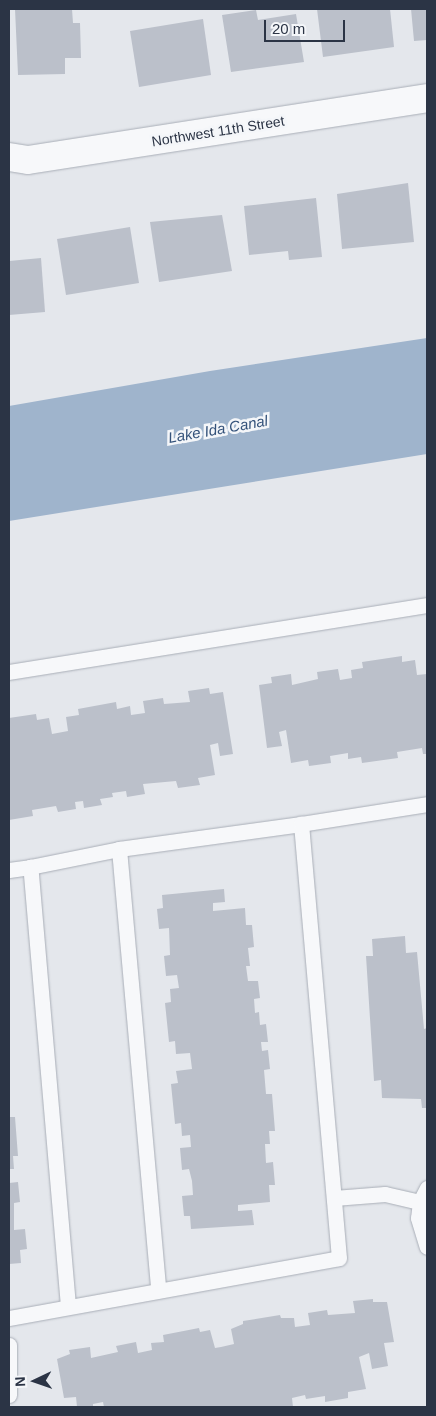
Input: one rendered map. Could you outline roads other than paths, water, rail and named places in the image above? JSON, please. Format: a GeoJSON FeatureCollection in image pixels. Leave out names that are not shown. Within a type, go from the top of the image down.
{"type":"FeatureCollection","features":[{"type":"Feature","properties":{"kind":"street","name":"Northwest 11th Street"},"geometry":{"type":"LineString","coordinates":[[9,157],[28,160],[427,98]]}},
{"type":"Feature","properties":{"kind":"lane"},"geometry":{"type":"LineString","coordinates":[[9,672],[427,605]]}},
{"type":"Feature","properties":{"kind":"lane"},"geometry":{"type":"LineString","coordinates":[[9,870],[120,849],[301,824],[427,804]]}},
{"type":"Feature","properties":{"kind":"lane"},"geometry":{"type":"LineString","coordinates":[[9,1318],[339,1258],[301,824]]}},
{"type":"Feature","properties":{"kind":"lane"},"geometry":{"type":"LineString","coordinates":[[120,849],[158,1290]]}},
{"type":"Feature","properties":{"kind":"lane"},"geometry":{"type":"LineString","coordinates":[[30,867],[68,1306]]}},
{"type":"Feature","properties":{"kind":"lane"},"geometry":{"type":"LineString","coordinates":[[427,1188],[420,1202],[418,1218],[427,1247]]}},
{"type":"Feature","properties":{"kind":"lane"},"geometry":{"type":"LineString","coordinates":[[334,1198],[390,1194],[420,1202]]}},
{"type":"Feature","properties":{"kind":"lane"},"geometry":{"type":"LineString","coordinates":[[9,1345],[9,1394]]}},
{"type":"Feature","properties":{"kind":"water","name":"Lake Ida Canal"},"geometry":{"type":"Polygon","coordinates":[[[427,338],[427,454],[9,521],[9,406],[210,371],[427,338]]]}}]}
